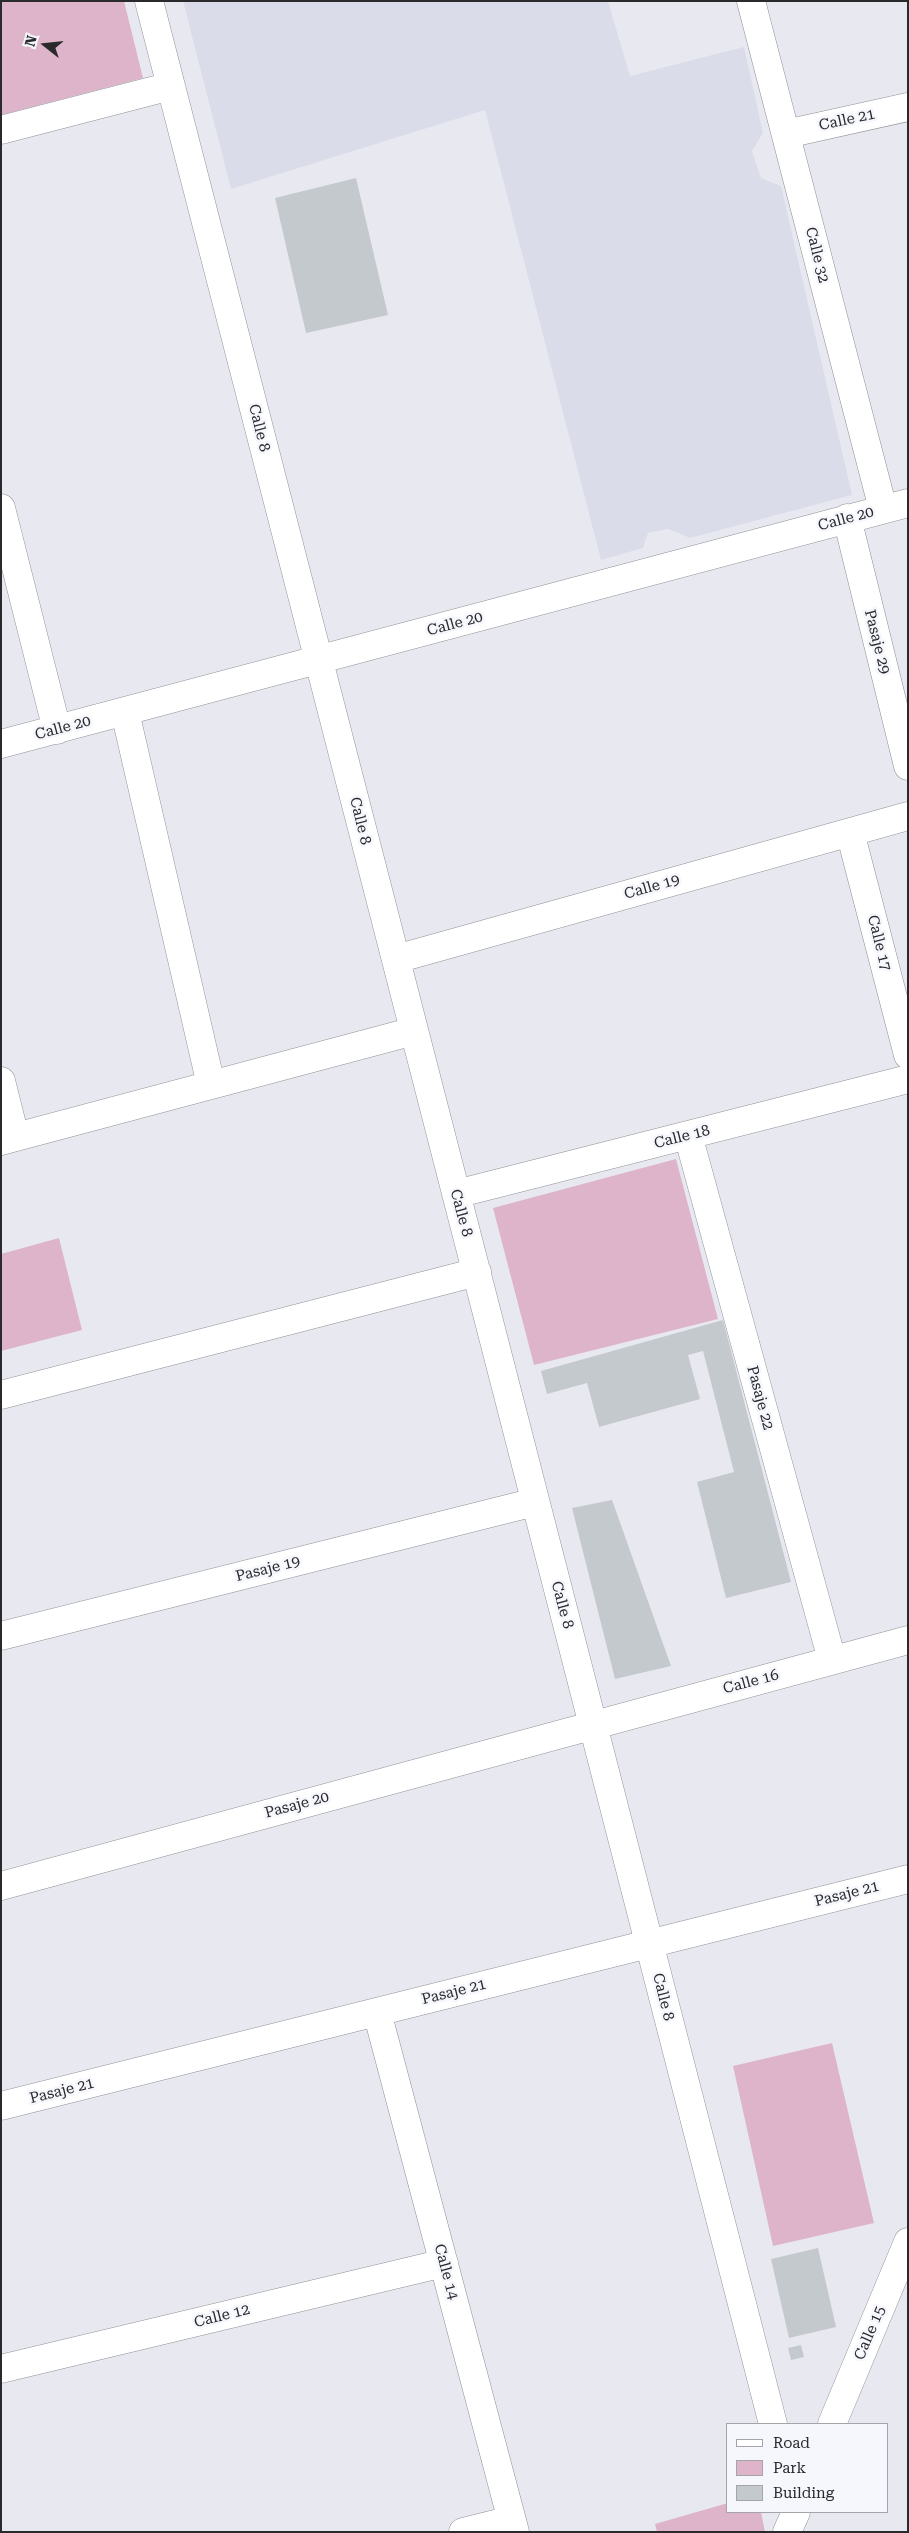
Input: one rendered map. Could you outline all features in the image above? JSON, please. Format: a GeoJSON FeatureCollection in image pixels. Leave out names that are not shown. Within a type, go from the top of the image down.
{"type":"FeatureCollection","features":[{"type":"Feature","properties":{"kind":"street","name":"Calle 8"},"geometry":{"type":"LineString","coordinates":[[149,1],[773,2423]]}},
{"type":"Feature","properties":{"kind":"street","name":"Calle 32"},"geometry":{"type":"LineString","coordinates":[[751,1],[786,134],[895,506]]}},
{"type":"Feature","properties":{"kind":"street"},"geometry":{"type":"LineString","coordinates":[[1,130],[171,86]]}},
{"type":"Feature","properties":{"kind":"street","name":"Calle 21"},"geometry":{"type":"LineString","coordinates":[[786,134],[908,107]]}},
{"type":"Feature","properties":{"kind":"street","name":"Calle 20"},"geometry":{"type":"LineString","coordinates":[[1,744],[319,661],[895,506]]}},
{"type":"Feature","properties":{"kind":"street"},"geometry":{"type":"LineString","coordinates":[[1,508],[56,730]]}},
{"type":"Feature","properties":{"kind":"street","name":"Pasaje 29"},"geometry":{"type":"LineString","coordinates":[[847,518],[908,766]]}},
{"type":"Feature","properties":{"kind":"street"},"geometry":{"type":"LineString","coordinates":[[125,712],[211,1085]]}},
{"type":"Feature","properties":{"kind":"street","name":"Calle 19"},"geometry":{"type":"LineString","coordinates":[[396,959],[908,816]]}},
{"type":"Feature","properties":{"kind":"street","name":"Calle 17"},"geometry":{"type":"LineString","coordinates":[[850,832],[908,1054]]}},
{"type":"Feature","properties":{"kind":"street"},"geometry":{"type":"LineString","coordinates":[[1,1081],[8,1139],[414,1032]]}},
{"type":"Feature","properties":{"kind":"street","name":"Calle 18"},"geometry":{"type":"LineString","coordinates":[[456,1194],[908,1079]]}},
{"type":"Feature","properties":{"kind":"street","name":"Pasaje 22"},"geometry":{"type":"LineString","coordinates":[[688,1135],[832,1660]]}},
{"type":"Feature","properties":{"kind":"street"},"geometry":{"type":"LineString","coordinates":[[1,1395],[477,1272]]}},
{"type":"Feature","properties":{"kind":"street","name":"Pasaje 19"},"geometry":{"type":"LineString","coordinates":[[1,1636],[536,1502]]}},
{"type":"Feature","properties":{"kind":"street","name":"Calle 16"},"geometry":{"type":"LineString","coordinates":[[594,1725],[908,1640]]}},
{"type":"Feature","properties":{"kind":"street","name":"Pasaje 20"},"geometry":{"type":"LineString","coordinates":[[1,1886],[594,1725]]}},
{"type":"Feature","properties":{"kind":"street","name":"Pasaje 21"},"geometry":{"type":"LineString","coordinates":[[1,2106],[908,1879]]}},
{"type":"Feature","properties":{"kind":"street","name":"Calle 14"},"geometry":{"type":"LineString","coordinates":[[377,2012],[513,2526]]}},
{"type":"Feature","properties":{"kind":"street","name":"Calle 15"},"geometry":{"type":"LineString","coordinates":[[832,2423],[908,2242]]}},
{"type":"Feature","properties":{"kind":"street","name":"Calle 12"},"geometry":{"type":"LineString","coordinates":[[1,2369],[444,2263]]}},
{"type":"Feature","properties":{"kind":"street"},"geometry":{"type":"LineString","coordinates":[[787,2532],[796,2513]]}},
{"type":"Feature","properties":{"kind":"street"},"geometry":{"type":"LineString","coordinates":[[463,2532],[513,2526]]}},
{"type":"Feature","properties":{"kind":"shaded area"},"geometry":{"type":"Polygon","coordinates":[[[183,1],[608,1],[630,76],[744,47],[763,133],[752,151],[761,178],[781,186],[852,495],[690,538],[668,529],[648,533],[643,548],[601,560],[485,110],[231,189],[183,1]]]}},
{"type":"Feature","properties":{"kind":"green space"},"geometry":{"type":"Polygon","coordinates":[[[1,1],[124,1],[143,78],[1,115],[1,1]]]}},
{"type":"Feature","properties":{"kind":"green space"},"geometry":{"type":"Polygon","coordinates":[[[676,1159],[718,1319],[534,1365],[493,1208],[676,1159]]]}},
{"type":"Feature","properties":{"kind":"green space"},"geometry":{"type":"Polygon","coordinates":[[[59,1238],[82,1330],[1,1351],[1,1254],[59,1238]]]}},
{"type":"Feature","properties":{"kind":"green space"},"geometry":{"type":"Polygon","coordinates":[[[832,2043],[874,2223],[773,2246],[733,2066],[832,2043]]]}},
{"type":"Feature","properties":{"kind":"green space"},"geometry":{"type":"Polygon","coordinates":[[[726,2504],[726,2513],[761,2513],[765,2532],[657,2532],[655,2524],[726,2504]]]}},
{"type":"Feature","properties":{"kind":"building"},"geometry":{"type":"Polygon","coordinates":[[[356,178],[388,315],[306,333],[275,198],[356,178]]]}},
{"type":"Feature","properties":{"kind":"building"},"geometry":{"type":"Polygon","coordinates":[[[723,1320],[791,1582],[726,1598],[697,1482],[734,1472],[703,1351],[688,1355],[700,1399],[599,1427],[587,1383],[547,1394],[541,1371],[723,1320]]]}},
{"type":"Feature","properties":{"kind":"building"},"geometry":{"type":"Polygon","coordinates":[[[612,1500],[671,1666],[615,1679],[572,1508],[612,1500]]]}},
{"type":"Feature","properties":{"kind":"building"},"geometry":{"type":"Polygon","coordinates":[[[818,2248],[836,2327],[789,2338],[771,2259],[818,2248]]]}},
{"type":"Feature","properties":{"kind":"building"},"geometry":{"type":"Polygon","coordinates":[[[801,2345],[804,2357],[791,2360],[788,2348],[801,2345]]]}}]}
